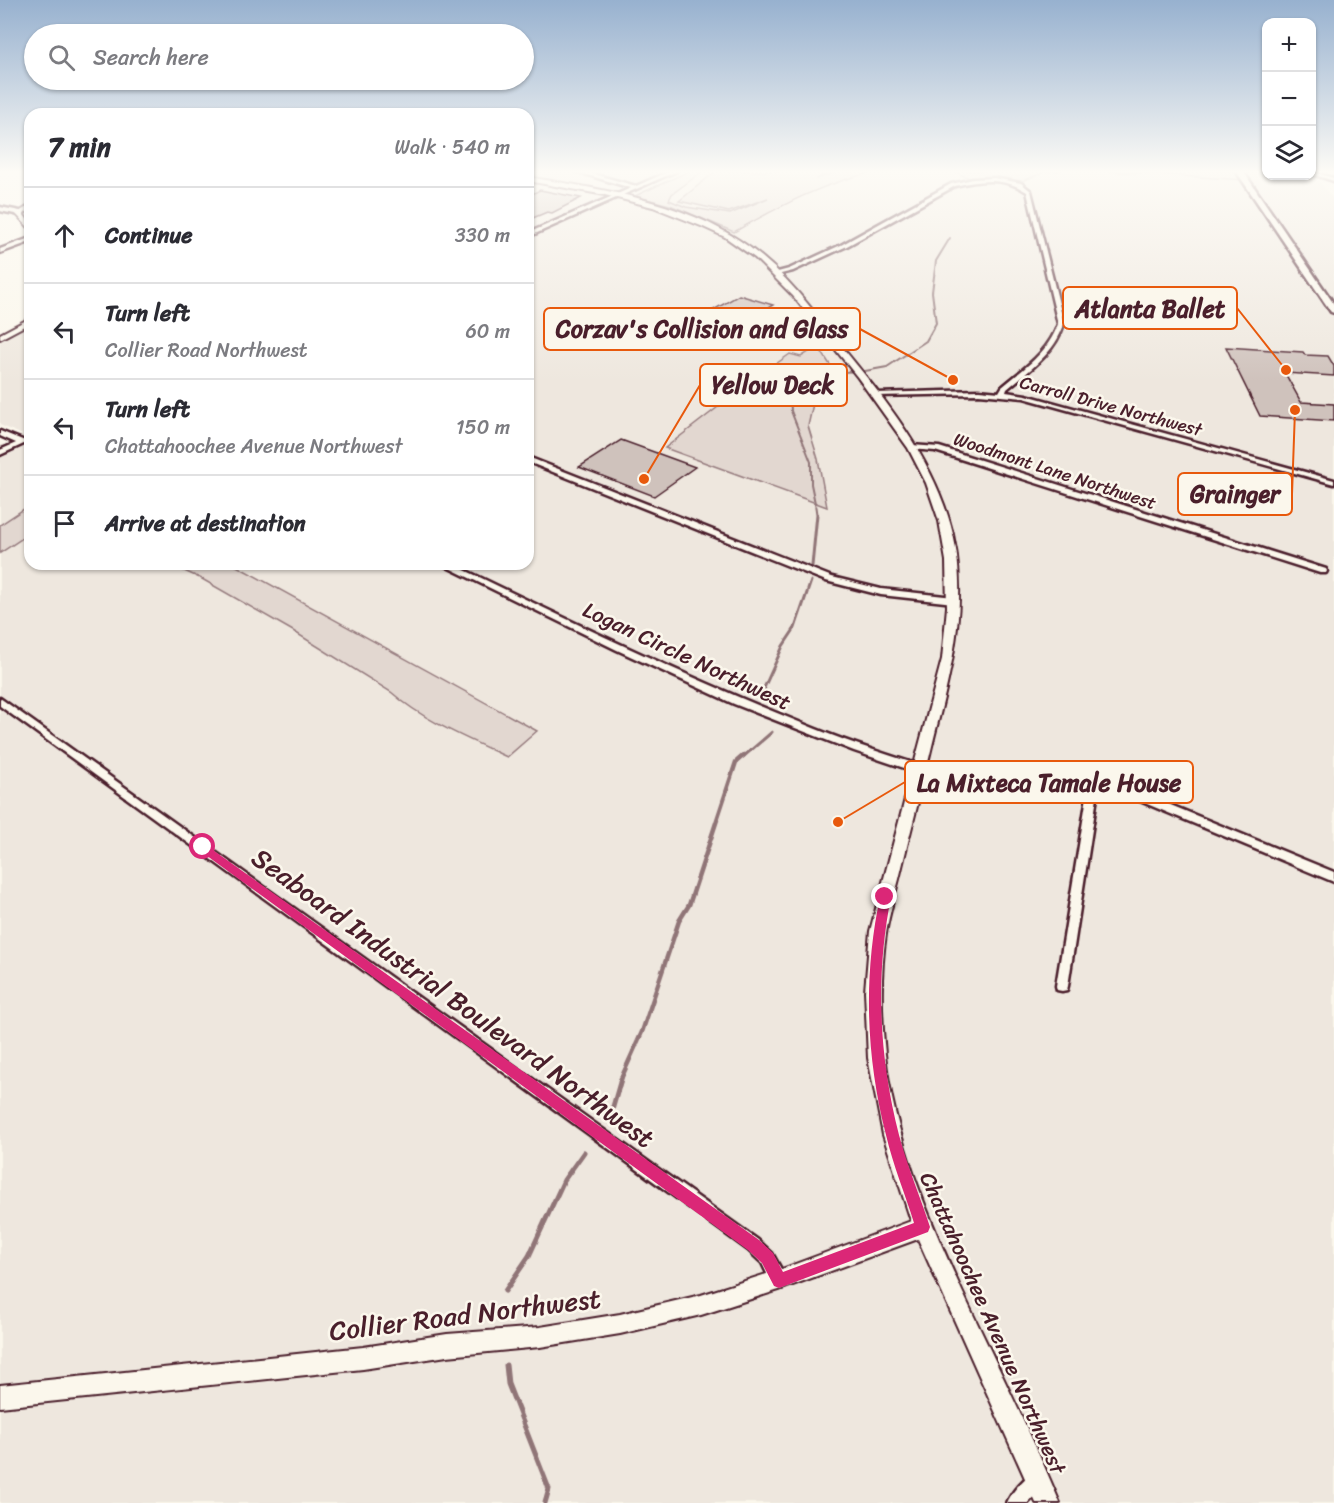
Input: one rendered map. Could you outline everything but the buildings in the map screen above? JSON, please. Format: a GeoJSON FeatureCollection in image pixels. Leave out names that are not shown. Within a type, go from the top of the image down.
{"type":"FeatureCollection","features":[{"type":"Feature","properties":{"kind":"main road"},"geometry":{"type":"LineString","coordinates":[[1287,241],[1334,310]]}},
{"type":"Feature","properties":{"kind":"main road"},"geometry":{"type":"LineString","coordinates":[[1297,241],[1334,294]]}},
{"type":"Feature","properties":{"kind":"street","name":"Chattahoochee Avenue Northwest"},"geometry":{"type":"LineString","coordinates":[[734,241],[777,273],[859,373],[914,447],[931,480],[944,517],[952,556],[954,600],[948,659],[878,931],[873,991],[877,1058],[884,1099],[906,1179],[923,1227],[1048,1503]]}},
{"type":"Feature","properties":{"kind":"street"},"geometry":{"type":"LineString","coordinates":[[777,273],[791,270],[852,241]]}},
{"type":"Feature","properties":{"kind":"street"},"geometry":{"type":"LineString","coordinates":[[1002,393],[1004,388],[1052,345],[1059,334],[1061,324],[1041,241]]}},
{"type":"Feature","properties":{"kind":"street"},"geometry":{"type":"LineString","coordinates":[[0,251],[24,242]]}},
{"type":"Feature","properties":{"kind":"street"},"geometry":{"type":"LineString","coordinates":[[0,337],[24,323]]}},
{"type":"Feature","properties":{"kind":"street","name":"Carroll Drive Northwest"},"geometry":{"type":"LineString","coordinates":[[876,396],[1002,393],[1046,400],[1334,482]]}},
{"type":"Feature","properties":{"kind":"street"},"geometry":{"type":"LineString","coordinates":[[0,433],[22,443],[0,453]]}},
{"type":"Feature","properties":{"kind":"street","name":"Woodmont Lane Northwest"},"geometry":{"type":"LineString","coordinates":[[914,447],[936,449],[1323,571]]}},
{"type":"Feature","properties":{"kind":"street"},"geometry":{"type":"LineString","coordinates":[[534,461],[829,579],[881,592],[954,600]]}},
{"type":"Feature","properties":{"kind":"street","name":"Logan Circle Northwest"},"geometry":{"type":"LineString","coordinates":[[458,570],[734,701],[821,736],[919,769]]}},
{"type":"Feature","properties":{"kind":"street","name":"Seaboard Industrial Boulevard Northwest"},"geometry":{"type":"LineString","coordinates":[[0,701],[753,1245],[768,1258],[779,1280]]}},
{"type":"Feature","properties":{"kind":"street"},"geometry":{"type":"LineString","coordinates":[[1062,986],[1095,778],[1334,877]]}},
{"type":"Feature","properties":{"kind":"street","name":"Collier Road Northwest"},"geometry":{"type":"LineString","coordinates":[[0,1396],[363,1358],[490,1340],[540,1337],[620,1324],[700,1305],[779,1280],[923,1227]]}},
{"type":"Feature","properties":{"kind":"street"},"geometry":{"type":"LineString","coordinates":[[1016,1503],[1037,1480]]}},
{"type":"Feature","properties":{"kind":"shaded area"},"geometry":{"type":"Polygon","coordinates":[[[534,241],[1334,241],[1334,1503],[0,1503],[0,446],[23,435],[0,425],[0,337],[24,323],[24,570],[534,570],[534,241]]]}},
{"type":"Feature","properties":{"kind":"shaded area"},"geometry":{"type":"Polygon","coordinates":[[[818,346],[841,382],[817,386],[808,426],[818,459],[827,507],[665,448],[790,354],[801,357],[818,346]]]}},
{"type":"Feature","properties":{"kind":"shaded area"},"geometry":{"type":"Polygon","coordinates":[[[24,509],[24,537],[0,553],[0,525],[24,509]]]}},
{"type":"Feature","properties":{"kind":"shaded area"},"geometry":{"type":"Polygon","coordinates":[[[182,570],[244,570],[537,731],[507,757],[432,721],[391,692],[293,631],[182,570]]]}},
{"type":"Feature","properties":{"kind":"waterway"},"geometry":{"type":"LineString","coordinates":[[816,508],[811,484],[811,462],[791,411],[790,394],[797,384],[817,373],[865,371],[887,367],[926,341],[936,323],[932,292],[936,261],[948,241]]}},
{"type":"Feature","properties":{"kind":"waterway"},"geometry":{"type":"LineString","coordinates":[[812,566],[816,507]]}},
{"type":"Feature","properties":{"kind":"waterway"},"geometry":{"type":"LineString","coordinates":[[773,706],[764,688],[783,646],[795,628],[811,581]]}},
{"type":"Feature","properties":{"kind":"waterway"},"geometry":{"type":"LineString","coordinates":[[743,757],[772,732]]}},
{"type":"Feature","properties":{"kind":"waterway"},"geometry":{"type":"LineString","coordinates":[[620,1081],[642,1032],[679,921],[689,905],[736,762],[744,755]]}},
{"type":"Feature","properties":{"kind":"waterway"},"geometry":{"type":"LineString","coordinates":[[610,1117],[621,1079]]}},
{"type":"Feature","properties":{"kind":"waterway"},"geometry":{"type":"LineString","coordinates":[[505,1291],[529,1256],[564,1180],[584,1152]]}},
{"type":"Feature","properties":{"kind":"waterway"},"geometry":{"type":"LineString","coordinates":[[506,1365],[508,1384],[549,1489],[545,1503]]}},
{"type":"Feature","properties":{"kind":"place","name":"Atlanta Ballet"},"geometry":{"type":"Point","coordinates":[1286,370]}},
{"type":"Feature","properties":{"kind":"place","name":"Corzav's Collision and Glass"},"geometry":{"type":"Point","coordinates":[953,380]}},
{"type":"Feature","properties":{"kind":"place","name":"Grainger"},"geometry":{"type":"Point","coordinates":[1295,410]}},
{"type":"Feature","properties":{"kind":"place","name":"Yellow Deck"},"geometry":{"type":"Point","coordinates":[644,479]}},
{"type":"Feature","properties":{"kind":"place","name":"La Mixteca Tamale House"},"geometry":{"type":"Point","coordinates":[838,822]}},
{"type":"Feature","properties":{"kind":"route"},"geometry":{"type":"LineString","coordinates":[[203,847],[753,1245],[768,1258],[779,1280],[923,1227],[892,1135],[877,1058],[873,991],[878,931],[885,897]]}}]}
